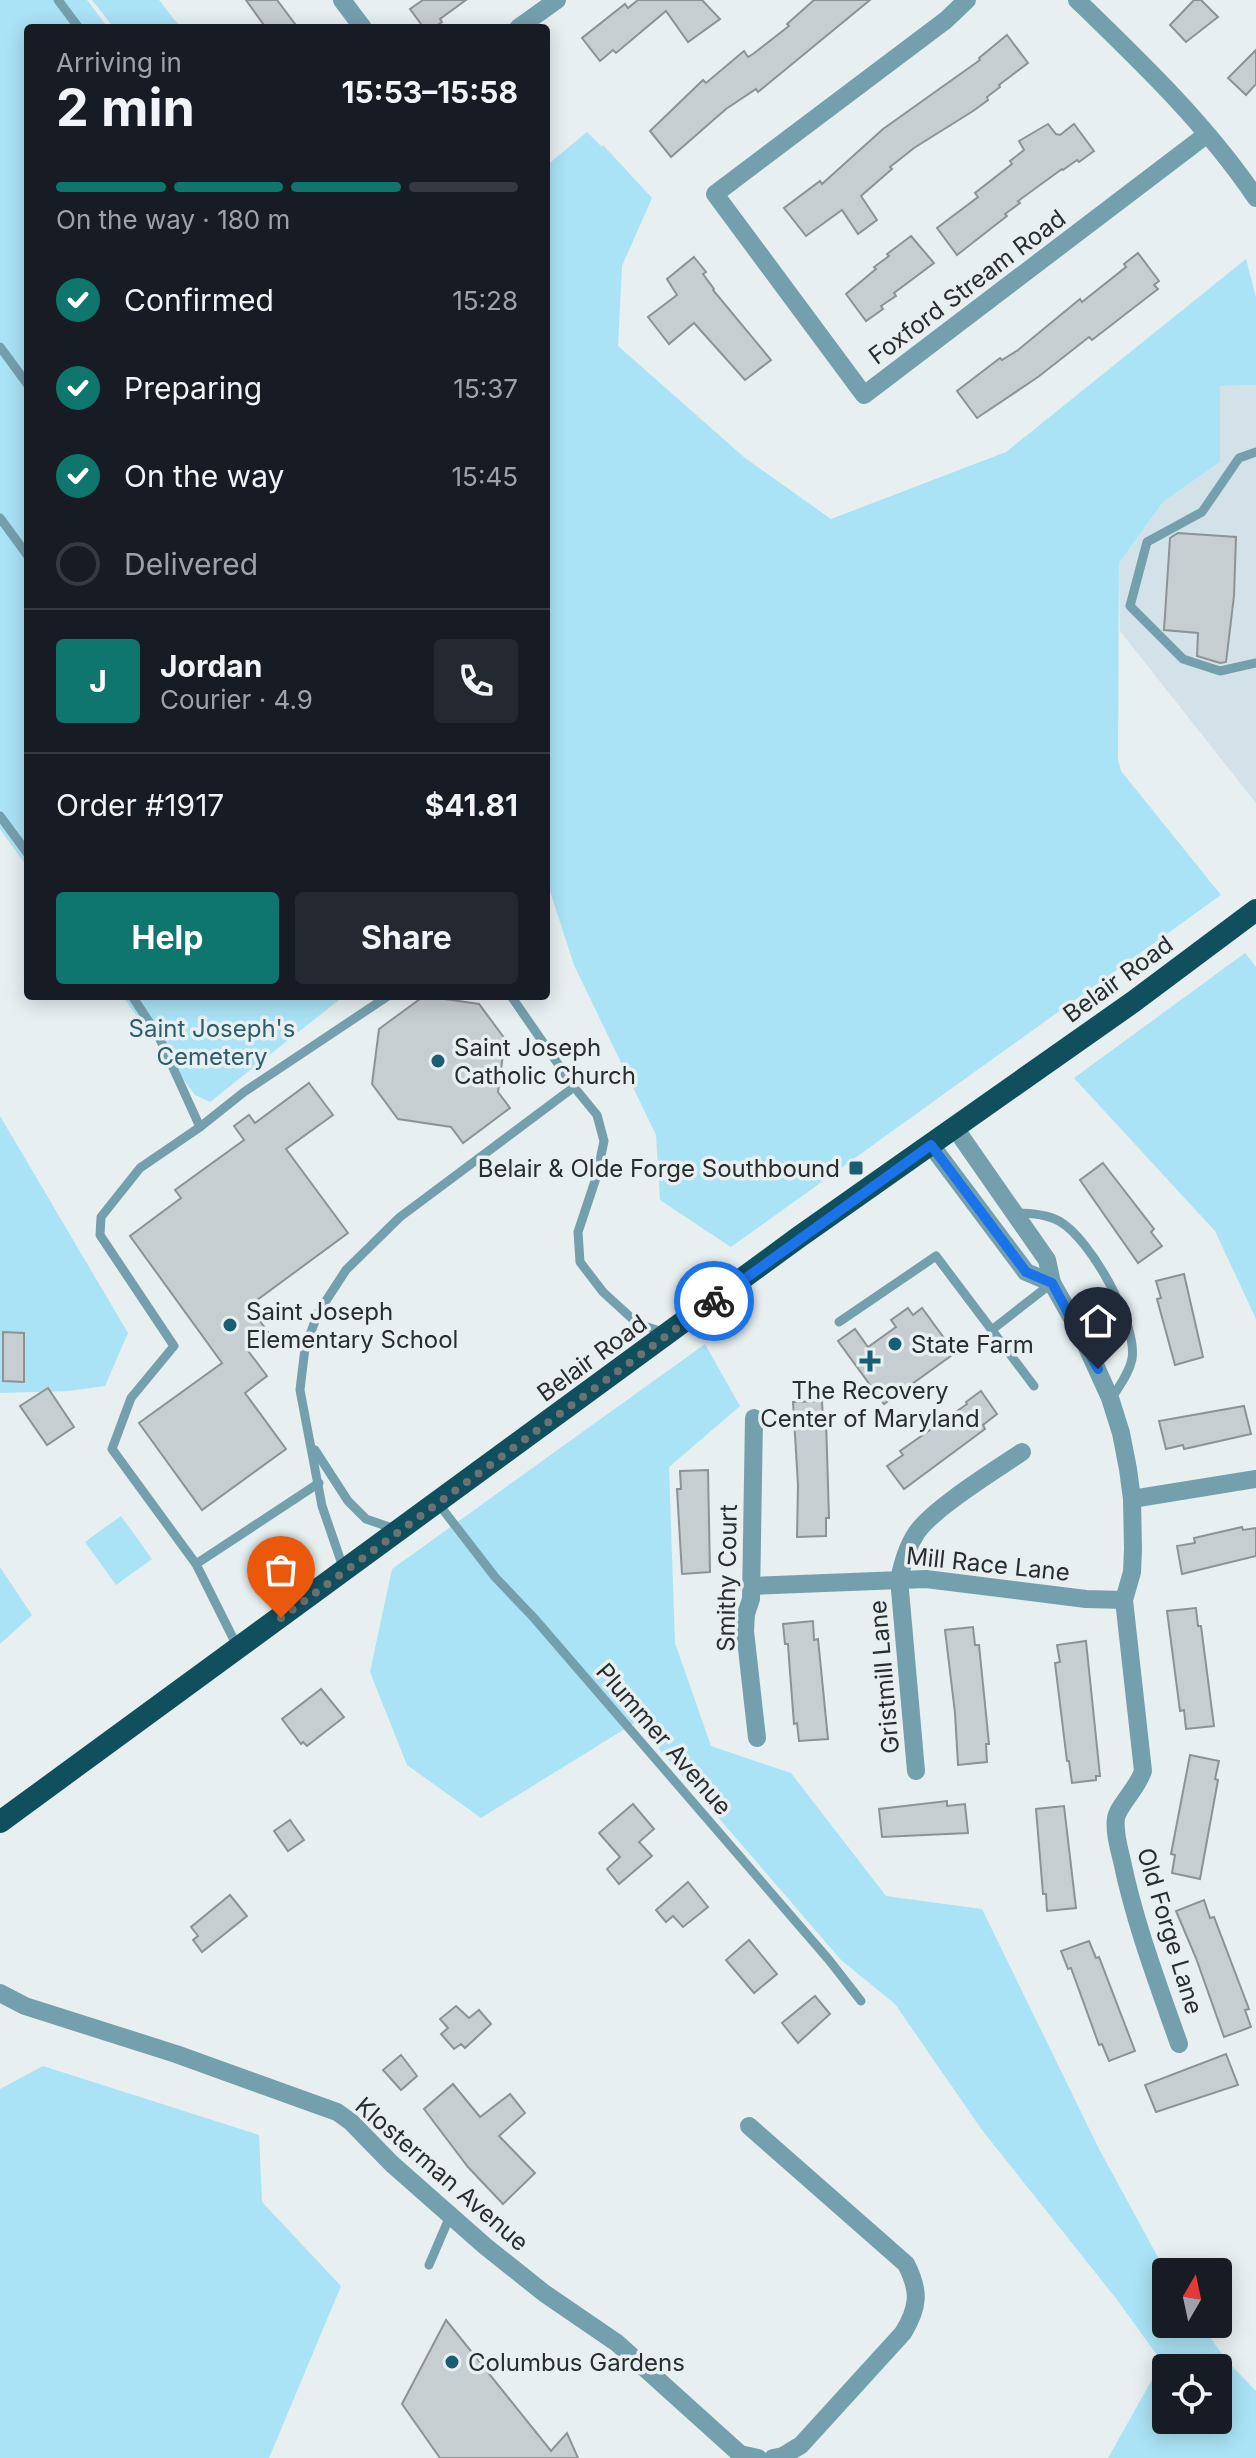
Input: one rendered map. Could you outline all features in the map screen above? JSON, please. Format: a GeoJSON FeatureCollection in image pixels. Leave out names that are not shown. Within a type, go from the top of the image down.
{"type":"FeatureCollection","features":[{"type":"Feature","properties":{"kind":"highway","name":"Belair Road"},"geometry":{"type":"LineString","coordinates":[[0,1822],[799,1237],[1133,1002],[1256,910]]}},
{"type":"Feature","properties":{"kind":"street"},"geometry":{"type":"LineString","coordinates":[[342,0],[360,24]]}},
{"type":"Feature","properties":{"kind":"street"},"geometry":{"type":"LineString","coordinates":[[524,24],[557,0]]}},
{"type":"Feature","properties":{"kind":"street","name":"Foxford Stream Road"},"geometry":{"type":"LineString","coordinates":[[967,0],[946,20],[715,194],[864,395],[1206,135]]}},
{"type":"Feature","properties":{"kind":"street"},"geometry":{"type":"LineString","coordinates":[[1077,0],[1171,95],[1238,172],[1256,198]]}},
{"type":"Feature","properties":{"kind":"street","name":"Old Forge Lane"},"geometry":{"type":"LineString","coordinates":[[955,1128],[1047,1260],[1052,1283],[1081,1334],[1121,1433],[1132,1499],[1132,1572],[1124,1600],[1143,1771],[1137,1787],[1116,1815],[1116,1832],[1127,1888],[1179,2044]]}},
{"type":"Feature","properties":{"kind":"street","name":"Old Forge Lane"},"geometry":{"type":"LineString","coordinates":[[931,1145],[1026,1272],[1052,1283]]}},
{"type":"Feature","properties":{"kind":"street","name":"Smithy Court"},"geometry":{"type":"LineString","coordinates":[[754,1418],[752,1586],[745,1631],[757,1738]]}},
{"type":"Feature","properties":{"kind":"street"},"geometry":{"type":"LineString","coordinates":[[899,1579],[905,1554],[918,1531],[931,1517],[1022,1452]]}},
{"type":"Feature","properties":{"kind":"street"},"geometry":{"type":"LineString","coordinates":[[1132,1499],[1256,1479]]}},
{"type":"Feature","properties":{"kind":"street","name":"Gristmill Lane"},"geometry":{"type":"LineString","coordinates":[[899,1579],[916,1771]]}},
{"type":"Feature","properties":{"kind":"street","name":"Mill Race Lane"},"geometry":{"type":"LineString","coordinates":[[752,1586],[926,1579],[1086,1599],[1124,1600]]}},
{"type":"Feature","properties":{"kind":"street","name":"Klosterman Avenue"},"geometry":{"type":"LineString","coordinates":[[0,1993],[25,2006],[176,2054],[337,2112],[450,2216],[544,2293],[617,2343],[740,2454],[758,2458]]}},
{"type":"Feature","properties":{"kind":"street"},"geometry":{"type":"LineString","coordinates":[[749,2126],[906,2264],[914,2280],[917,2297],[914,2316],[903,2333],[801,2445],[773,2458]]}},
{"type":"Feature","properties":{"kind":"lane"},"geometry":{"type":"LineString","coordinates":[[58,0],[76,24]]}},
{"type":"Feature","properties":{"kind":"lane"},"geometry":{"type":"LineString","coordinates":[[0,347],[24,380]]}},
{"type":"Feature","properties":{"kind":"lane"},"geometry":{"type":"LineString","coordinates":[[1256,452],[1239,458],[1202,512],[1147,542],[1130,606],[1183,659],[1220,671],[1256,663]]}},
{"type":"Feature","properties":{"kind":"lane"},"geometry":{"type":"LineString","coordinates":[[0,518],[24,551]]}},
{"type":"Feature","properties":{"kind":"lane"},"geometry":{"type":"LineString","coordinates":[[0,816],[24,849]]}},
{"type":"Feature","properties":{"kind":"lane"},"geometry":{"type":"LineString","coordinates":[[135,1000],[159,1037],[200,1127]]}},
{"type":"Feature","properties":{"kind":"lane"},"geometry":{"type":"LineString","coordinates":[[238,1649],[196,1564],[112,1449],[131,1398],[174,1346],[100,1235],[101,1217],[140,1168],[244,1092],[382,1000]]}},
{"type":"Feature","properties":{"kind":"lane"},"geometry":{"type":"LineString","coordinates":[[514,1000],[597,1115],[604,1141],[597,1175],[578,1232],[580,1262],[603,1292],[638,1324],[670,1334]]}},
{"type":"Feature","properties":{"kind":"lane"},"geometry":{"type":"LineString","coordinates":[[344,1570],[322,1506],[300,1390],[305,1348],[318,1313],[346,1270],[400,1217],[574,1087]]}},
{"type":"Feature","properties":{"kind":"lane"},"geometry":{"type":"LineString","coordinates":[[1013,1212],[1047,1216],[1061,1222],[1078,1237],[1125,1313],[1132,1359],[1128,1373],[1110,1400]]}},
{"type":"Feature","properties":{"kind":"lane"},"geometry":{"type":"LineString","coordinates":[[839,1322],[936,1256],[1034,1386]]}},
{"type":"Feature","properties":{"kind":"lane"},"geometry":{"type":"LineString","coordinates":[[993,1329],[1052,1283]]}},
{"type":"Feature","properties":{"kind":"lane"},"geometry":{"type":"LineString","coordinates":[[313,1448],[348,1501],[366,1519],[399,1530]]}},
{"type":"Feature","properties":{"kind":"lane"},"geometry":{"type":"LineString","coordinates":[[196,1564],[319,1483]]}},
{"type":"Feature","properties":{"kind":"lane","name":"Plummer Avenue"},"geometry":{"type":"LineString","coordinates":[[437,1502],[495,1577],[534,1618],[861,2001]]}},
{"type":"Feature","properties":{"kind":"lane"},"geometry":{"type":"LineString","coordinates":[[429,2265],[450,2216]]}},
{"type":"Feature","properties":{"kind":"shaded area"},"geometry":{"type":"Polygon","coordinates":[[[1256,385],[1256,803],[1120,631],[1119,563],[1163,502],[1220,462],[1220,386],[1256,385]]]}},
{"type":"Feature","properties":{"kind":"green space"},"geometry":{"type":"Polygon","coordinates":[[[0,0],[87,0],[105,24],[24,24],[24,862],[0,829],[0,0]]]}},
{"type":"Feature","properties":{"kind":"green space"},"geometry":{"type":"Polygon","coordinates":[[[92,0],[159,0],[178,24],[111,24],[92,0]]]}},
{"type":"Feature","properties":{"kind":"green space"},"geometry":{"type":"Polygon","coordinates":[[[587,132],[652,198],[622,266],[618,346],[745,458],[831,519],[1006,452],[1246,259],[1256,297],[1256,385],[1220,386],[1220,462],[1163,502],[1119,563],[1118,760],[1121,771],[1221,895],[731,1247],[660,1200],[656,1135],[574,965],[550,891],[550,163],[587,132]]]}},
{"type":"Feature","properties":{"kind":"green space"},"geometry":{"type":"Polygon","coordinates":[[[1245,953],[1256,967],[1256,1319],[1215,1231],[1074,1078],[1245,953]]]}},
{"type":"Feature","properties":{"kind":"green space","name":"Saint Joseph's Cemetery"},"geometry":{"type":"Polygon","coordinates":[[[125,1000],[339,1000],[210,1102],[195,1095],[125,1000]]]}},
{"type":"Feature","properties":{"kind":"green space"},"geometry":{"type":"Polygon","coordinates":[[[0,1116],[128,1333],[105,1386],[68,1391],[0,1393],[0,1116]]]}},
{"type":"Feature","properties":{"kind":"green space"},"geometry":{"type":"Polygon","coordinates":[[[705,1344],[740,1406],[669,1467],[675,1643],[711,1746],[791,1773],[886,1896],[982,1909],[1098,2147],[1158,2258],[1152,2258],[1152,2338],[1211,2338],[1222,2354],[1156,2354],[982,2130],[895,2004],[841,1960],[636,1722],[481,1818],[407,1765],[370,1672],[392,1569],[705,1344]]]}},
{"type":"Feature","properties":{"kind":"green space"},"geometry":{"type":"Polygon","coordinates":[[[121,1516],[152,1559],[116,1585],[85,1542],[121,1516]]]}},
{"type":"Feature","properties":{"kind":"green space"},"geometry":{"type":"Polygon","coordinates":[[[0,1567],[32,1615],[0,1644],[0,1567]]]}},
{"type":"Feature","properties":{"kind":"green space"},"geometry":{"type":"Polygon","coordinates":[[[43,2066],[259,2135],[262,2202],[341,2286],[269,2458],[0,2458],[0,2089],[43,2066]]]}},
{"type":"Feature","properties":{"kind":"green space"},"geometry":{"type":"Polygon","coordinates":[[[1232,2366],[1256,2391],[1256,2458],[1108,2458],[1152,2380],[1152,2434],[1232,2434],[1232,2366]]]}},
{"type":"Feature","properties":{"kind":"building"},"geometry":{"type":"Polygon","coordinates":[[[246,0],[277,0],[295,24],[263,24],[246,0]]]}},
{"type":"Feature","properties":{"kind":"building"},"geometry":{"type":"Polygon","coordinates":[[[423,0],[466,0],[440,19],[442,22],[439,24],[421,24],[410,9],[423,0]]]}},
{"type":"Feature","properties":{"kind":"building"},"geometry":{"type":"Polygon","coordinates":[[[638,0],[702,0],[720,19],[688,42],[666,11],[616,53],[613,50],[600,61],[582,38],[625,4],[628,8],[638,0]]]}},
{"type":"Feature","properties":{"kind":"building"},"geometry":{"type":"Polygon","coordinates":[[[814,0],[870,0],[758,92],[756,89],[726,109],[671,157],[650,131],[703,80],[706,83],[744,51],[748,57],[753,54],[789,26],[787,24],[814,0]]]}},
{"type":"Feature","properties":{"kind":"building"},"geometry":{"type":"Polygon","coordinates":[[[1194,0],[1201,0],[1218,17],[1186,42],[1170,25],[1194,0]]]}},
{"type":"Feature","properties":{"kind":"building"},"geometry":{"type":"Polygon","coordinates":[[[1007,35],[1028,63],[999,85],[987,97],[988,100],[890,167],[892,169],[861,196],[877,220],[858,234],[842,210],[806,236],[784,208],[820,181],[822,184],[883,129],[980,60],[1007,35]]]}},
{"type":"Feature","properties":{"kind":"building"},"geometry":{"type":"Polygon","coordinates":[[[1256,50],[1256,84],[1246,95],[1228,78],[1256,50]]]}},
{"type":"Feature","properties":{"kind":"building"},"geometry":{"type":"Polygon","coordinates":[[[1048,124],[1060,135],[1074,124],[1094,151],[1062,169],[1018,201],[1020,203],[1005,214],[1007,216],[957,255],[937,228],[978,197],[975,193],[1012,164],[1010,161],[1024,150],[1019,141],[1048,124]]]}},
{"type":"Feature","properties":{"kind":"building"},"geometry":{"type":"Polygon","coordinates":[[[911,236],[934,263],[894,293],[896,296],[881,306],[883,309],[866,321],[846,294],[876,269],[874,267],[889,256],[887,254],[911,236]]]}},
{"type":"Feature","properties":{"kind":"building"},"geometry":{"type":"Polygon","coordinates":[[[1138,253],[1159,281],[1154,285],[1158,289],[1092,340],[1089,337],[1038,377],[977,418],[957,391],[1000,358],[1002,360],[1018,350],[1080,299],[1082,302],[1126,267],[1124,264],[1138,253]]]}},
{"type":"Feature","properties":{"kind":"building"},"geometry":{"type":"Polygon","coordinates":[[[694,257],[706,272],[703,274],[713,290],[771,360],[745,380],[694,323],[669,344],[648,317],[677,295],[667,279],[694,257]]]}},
{"type":"Feature","properties":{"kind":"building"},"geometry":{"type":"Polygon","coordinates":[[[1178,533],[1236,537],[1234,596],[1226,662],[1197,656],[1198,633],[1164,630],[1170,538],[1178,533]]]}},
{"type":"Feature","properties":{"kind":"building","name":"Saint Joseph Catholic Church"},"geometry":{"type":"Polygon","coordinates":[[[419,1000],[479,1004],[505,1039],[498,1092],[510,1108],[463,1143],[451,1127],[398,1119],[372,1084],[379,1029],[419,1000]]]}},
{"type":"Feature","properties":{"kind":"building"},"geometry":{"type":"Polygon","coordinates":[[[309,1083],[333,1115],[286,1149],[348,1233],[249,1306],[268,1332],[246,1348],[267,1376],[245,1393],[286,1449],[202,1510],[139,1423],[222,1363],[130,1236],[181,1198],[175,1190],[244,1140],[234,1126],[249,1115],[255,1123],[309,1083]]]}},
{"type":"Feature","properties":{"kind":"building"},"geometry":{"type":"Polygon","coordinates":[[[1103,1163],[1154,1229],[1151,1232],[1162,1246],[1138,1263],[1080,1180],[1103,1163]]]}},
{"type":"Feature","properties":{"kind":"building"},"geometry":{"type":"Polygon","coordinates":[[[1184,1274],[1203,1357],[1175,1365],[1157,1299],[1161,1298],[1156,1281],[1184,1274]]]}},
{"type":"Feature","properties":{"kind":"building"},"geometry":{"type":"Polygon","coordinates":[[[908,1308],[913,1315],[922,1308],[955,1353],[884,1404],[838,1341],[855,1329],[868,1347],[896,1327],[891,1320],[908,1308]]]}},
{"type":"Feature","properties":{"kind":"building"},"geometry":{"type":"Polygon","coordinates":[[[3,1332],[24,1333],[24,1382],[3,1381],[3,1332]]]}},
{"type":"Feature","properties":{"kind":"building"},"geometry":{"type":"Polygon","coordinates":[[[48,1388],[74,1427],[47,1445],[20,1406],[48,1388]]]}},
{"type":"Feature","properties":{"kind":"building"},"geometry":{"type":"Polygon","coordinates":[[[981,1391],[997,1414],[983,1425],[985,1429],[904,1489],[887,1466],[903,1455],[900,1451],[981,1391]]]}},
{"type":"Feature","properties":{"kind":"building"},"geometry":{"type":"Polygon","coordinates":[[[822,1401],[823,1419],[826,1419],[829,1518],[826,1518],[826,1536],[797,1537],[798,1485],[793,1402],[822,1401]]]}},
{"type":"Feature","properties":{"kind":"building"},"geometry":{"type":"Polygon","coordinates":[[[1244,1406],[1251,1434],[1184,1449],[1183,1445],[1166,1449],[1159,1421],[1244,1406]]]}},
{"type":"Feature","properties":{"kind":"building"},"geometry":{"type":"Polygon","coordinates":[[[708,1470],[710,1572],[682,1574],[677,1489],[681,1489],[680,1471],[708,1470]]]}},
{"type":"Feature","properties":{"kind":"building"},"geometry":{"type":"Polygon","coordinates":[[[1242,1527],[1243,1530],[1256,1528],[1256,1556],[1182,1574],[1177,1546],[1195,1543],[1194,1538],[1242,1527]]]}},
{"type":"Feature","properties":{"kind":"building"},"geometry":{"type":"Polygon","coordinates":[[[1196,1608],[1214,1726],[1186,1729],[1184,1710],[1180,1711],[1167,1611],[1196,1608]]]}},
{"type":"Feature","properties":{"kind":"building"},"geometry":{"type":"Polygon","coordinates":[[[813,1621],[814,1640],[818,1639],[828,1739],[799,1741],[797,1723],[794,1724],[788,1644],[785,1644],[783,1624],[813,1621]]]}},
{"type":"Feature","properties":{"kind":"building"},"geometry":{"type":"Polygon","coordinates":[[[973,1627],[975,1645],[979,1645],[989,1744],[986,1744],[987,1762],[958,1765],[945,1630],[973,1627]]]}},
{"type":"Feature","properties":{"kind":"building"},"geometry":{"type":"Polygon","coordinates":[[[1086,1641],[1100,1776],[1096,1776],[1096,1780],[1072,1783],[1055,1663],[1060,1662],[1057,1645],[1086,1641]]]}},
{"type":"Feature","properties":{"kind":"building"},"geometry":{"type":"Polygon","coordinates":[[[321,1689],[344,1717],[307,1746],[303,1742],[301,1744],[282,1719],[321,1689]]]}},
{"type":"Feature","properties":{"kind":"building"},"geometry":{"type":"Polygon","coordinates":[[[1190,1755],[1219,1761],[1200,1879],[1172,1873],[1175,1855],[1171,1854],[1190,1755]]]}},
{"type":"Feature","properties":{"kind":"building"},"geometry":{"type":"Polygon","coordinates":[[[947,1801],[947,1806],[965,1804],[968,1833],[882,1837],[879,1809],[947,1801]]]}},
{"type":"Feature","properties":{"kind":"building"},"geometry":{"type":"Polygon","coordinates":[[[633,1804],[654,1829],[639,1842],[652,1856],[619,1884],[607,1869],[620,1857],[599,1833],[633,1804]]]}},
{"type":"Feature","properties":{"kind":"building"},"geometry":{"type":"Polygon","coordinates":[[[1064,1806],[1076,1908],[1047,1911],[1036,1809],[1064,1806]]]}},
{"type":"Feature","properties":{"kind":"building"},"geometry":{"type":"Polygon","coordinates":[[[290,1820],[304,1840],[288,1851],[274,1831],[290,1820]]]}},
{"type":"Feature","properties":{"kind":"building"},"geometry":{"type":"Polygon","coordinates":[[[688,1882],[708,1907],[683,1927],[673,1916],[666,1922],[656,1910],[688,1882]]]}},
{"type":"Feature","properties":{"kind":"building"},"geometry":{"type":"Polygon","coordinates":[[[230,1895],[247,1916],[202,1952],[193,1940],[198,1936],[191,1927],[230,1895]]]}},
{"type":"Feature","properties":{"kind":"building"},"geometry":{"type":"Polygon","coordinates":[[[1204,1900],[1210,1918],[1214,1917],[1249,2009],[1245,2010],[1251,2027],[1224,2037],[1176,1911],[1204,1900]]]}},
{"type":"Feature","properties":{"kind":"building"},"geometry":{"type":"Polygon","coordinates":[[[749,1940],[777,1974],[754,1993],[726,1960],[749,1940]]]}},
{"type":"Feature","properties":{"kind":"building"},"geometry":{"type":"Polygon","coordinates":[[[1089,1941],[1096,1958],[1099,1957],[1135,2051],[1109,2061],[1102,2044],[1099,2045],[1071,1968],[1068,1969],[1061,1951],[1089,1941]]]}},
{"type":"Feature","properties":{"kind":"building"},"geometry":{"type":"Polygon","coordinates":[[[815,1996],[830,2014],[798,2043],[782,2023],[815,1996]]]}},
{"type":"Feature","properties":{"kind":"building"},"geometry":{"type":"Polygon","coordinates":[[[456,2006],[469,2018],[479,2010],[491,2024],[465,2048],[461,2044],[454,2049],[441,2034],[448,2028],[440,2019],[456,2006]]]}},
{"type":"Feature","properties":{"kind":"building"},"geometry":{"type":"Polygon","coordinates":[[[1226,2054],[1238,2085],[1156,2112],[1145,2085],[1226,2054]]]}},
{"type":"Feature","properties":{"kind":"building"},"geometry":{"type":"Polygon","coordinates":[[[401,2055],[417,2076],[401,2090],[383,2070],[401,2055]]]}},
{"type":"Feature","properties":{"kind":"building"},"geometry":{"type":"Polygon","coordinates":[[[453,2084],[480,2117],[510,2094],[525,2113],[499,2136],[535,2173],[503,2204],[468,2167],[424,2109],[453,2084]]]}},
{"type":"Feature","properties":{"kind":"building","name":"Columbus Gardens"},"geometry":{"type":"Polygon","coordinates":[[[446,2320],[551,2451],[567,2433],[578,2458],[440,2458],[402,2404],[446,2320]]]}},
{"type":"Feature","properties":{"kind":"way so far"},"geometry":{"type":"LineString","coordinates":[[281,1618],[714,1301]]}},
{"type":"Feature","properties":{"kind":"place","name":"Saint Joseph Catholic Church"},"geometry":{"type":"Point","coordinates":[438,1061]}},
{"type":"Feature","properties":{"kind":"place","name":"Belair & Olde Forge Southbound"},"geometry":{"type":"Point","coordinates":[856,1168]}},
{"type":"Feature","properties":{"kind":"place","name":"Saint Joseph Elementary School"},"geometry":{"type":"Point","coordinates":[230,1325]}},
{"type":"Feature","properties":{"kind":"place","name":"State Farm"},"geometry":{"type":"Point","coordinates":[895,1344]}},
{"type":"Feature","properties":{"kind":"place","name":"The Recovery Center of Maryland"},"geometry":{"type":"Point","coordinates":[870,1361]}},
{"type":"Feature","properties":{"kind":"place","name":"Columbus Gardens"},"geometry":{"type":"Point","coordinates":[452,2362]}},
{"type":"Feature","properties":{"kind":"route"},"geometry":{"type":"LineString","coordinates":[[714,1301],[931,1145],[1026,1272],[1052,1283],[1098,1369]]}}]}
